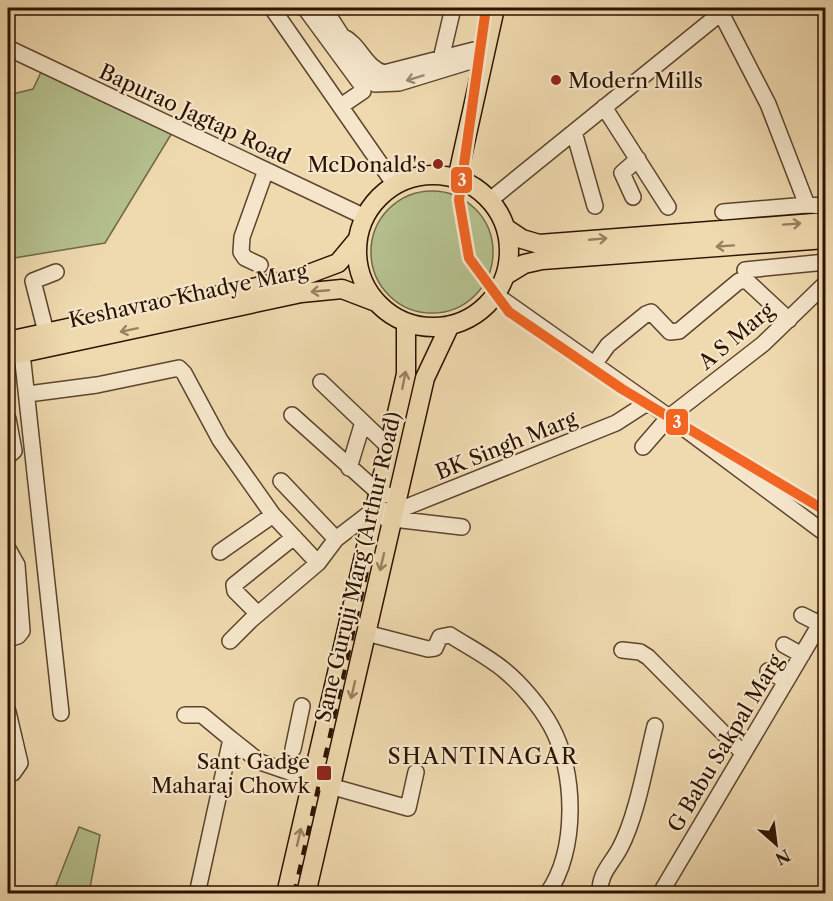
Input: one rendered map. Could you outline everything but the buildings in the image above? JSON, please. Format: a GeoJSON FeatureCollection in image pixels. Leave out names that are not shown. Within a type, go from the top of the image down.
{"type":"FeatureCollection","features":[{"type":"Feature","properties":{"kind":"main road"},"geometry":{"type":"LineString","coordinates":[[451,177],[472,56],[483,8]]}},
{"type":"Feature","properties":{"kind":"main road"},"geometry":{"type":"LineString","coordinates":[[451,177],[495,8]]}},
{"type":"Feature","properties":{"kind":"main road"},"geometry":{"type":"LineString","coordinates":[[451,177],[475,187],[490,200],[507,229],[510,252],[506,275],[496,295],[474,315],[450,325],[428,327],[406,323],[390,314],[376,302],[364,283],[357,261],[358,238],[365,217],[376,201],[395,185],[407,179],[451,177]]}},
{"type":"Feature","properties":{"kind":"main road"},"geometry":{"type":"LineString","coordinates":[[506,275],[541,252],[825,222]]}},
{"type":"Feature","properties":{"kind":"main road"},"geometry":{"type":"LineString","coordinates":[[507,229],[541,252],[825,239]]}},
{"type":"Feature","properties":{"kind":"main road","name":"Keshavrao Khadye Marg"},"geometry":{"type":"LineString","coordinates":[[48,340],[297,278],[338,263],[358,238]]}},
{"type":"Feature","properties":{"kind":"main road","name":"Keshavrao Khadye Marg"},"geometry":{"type":"LineString","coordinates":[[14,347],[301,293],[342,289],[376,302]]}},
{"type":"Feature","properties":{"kind":"main road","name":"Sane Guruji Marg (Arthur Road)"},"geometry":{"type":"LineString","coordinates":[[286,894],[406,374],[406,323]]}},
{"type":"Feature","properties":{"kind":"main road","name":"Sane Guruji Marg (Arthur Road)"},"geometry":{"type":"LineString","coordinates":[[306,894],[425,378],[450,325]]}},
{"type":"Feature","properties":{"kind":"main road"},"geometry":{"type":"LineString","coordinates":[[398,411],[416,415]]}},
{"type":"Feature","properties":{"kind":"main road"},"geometry":{"type":"LineString","coordinates":[[387,455],[404,468]]}},
{"type":"Feature","properties":{"kind":"street"},"geometry":{"type":"LineString","coordinates":[[272,8],[395,185]]}},
{"type":"Feature","properties":{"kind":"street"},"geometry":{"type":"LineString","coordinates":[[305,8],[363,87],[363,91],[341,106]]}},
{"type":"Feature","properties":{"kind":"street"},"geometry":{"type":"LineString","coordinates":[[324,8],[342,36],[343,45],[363,75],[375,84],[399,83],[472,56]]}},
{"type":"Feature","properties":{"kind":"street"},"geometry":{"type":"LineString","coordinates":[[441,59],[453,8]]}},
{"type":"Feature","properties":{"kind":"street"},"geometry":{"type":"LineString","coordinates":[[490,200],[724,10],[768,104],[807,205]]}},
{"type":"Feature","properties":{"kind":"street"},"geometry":{"type":"LineString","coordinates":[[342,36],[350,39],[371,66],[384,73],[441,59],[472,56]]}},
{"type":"Feature","properties":{"kind":"street","name":"Bapurao Jagtap Road"},"geometry":{"type":"LineString","coordinates":[[8,48],[365,217]]}},
{"type":"Feature","properties":{"kind":"street"},"geometry":{"type":"LineString","coordinates":[[604,107],[668,207]]}},
{"type":"Feature","properties":{"kind":"street"},"geometry":{"type":"LineString","coordinates":[[574,132],[595,206]]}},
{"type":"Feature","properties":{"kind":"street"},"geometry":{"type":"LineString","coordinates":[[633,197],[622,172],[638,159]]}},
{"type":"Feature","properties":{"kind":"street"},"geometry":{"type":"LineString","coordinates":[[260,265],[245,258],[241,244],[266,170]]}},
{"type":"Feature","properties":{"kind":"street"},"geometry":{"type":"LineString","coordinates":[[723,212],[807,205],[825,206]]}},
{"type":"Feature","properties":{"kind":"street"},"geometry":{"type":"LineString","coordinates":[[745,270],[825,262]]}},
{"type":"Feature","properties":{"kind":"street"},"geometry":{"type":"LineString","coordinates":[[48,340],[33,280],[56,272]]}},
{"type":"Feature","properties":{"kind":"street"},"geometry":{"type":"LineString","coordinates":[[593,366],[608,345],[646,314],[651,312],[670,332],[679,331],[739,281],[747,281],[789,320]]}},
{"type":"Feature","properties":{"kind":"street","name":"A S Marg"},"geometry":{"type":"LineString","coordinates":[[643,447],[669,417],[763,344],[825,283]]}},
{"type":"Feature","properties":{"kind":"street"},"geometry":{"type":"LineString","coordinates":[[496,295],[593,366],[669,417],[825,534]]}},
{"type":"Feature","properties":{"kind":"street"},"geometry":{"type":"LineString","coordinates":[[14,347],[28,394],[30,450],[61,713]]}},
{"type":"Feature","properties":{"kind":"street"},"geometry":{"type":"LineString","coordinates":[[28,394],[97,385],[179,368],[184,373],[220,440],[273,514],[318,563]]}},
{"type":"Feature","properties":{"kind":"street"},"geometry":{"type":"LineString","coordinates":[[321,382],[363,422],[387,455]]}},
{"type":"Feature","properties":{"kind":"street","name":"BK Singh Marg"},"geometry":{"type":"LineString","coordinates":[[394,510],[616,423],[647,403]]}},
{"type":"Feature","properties":{"kind":"street"},"geometry":{"type":"LineString","coordinates":[[292,416],[350,468],[376,506],[462,527]]}},
{"type":"Feature","properties":{"kind":"street"},"geometry":{"type":"LineString","coordinates":[[8,419],[14,451],[8,456]]}},
{"type":"Feature","properties":{"kind":"street"},"geometry":{"type":"LineString","coordinates":[[350,468],[363,422]]}},
{"type":"Feature","properties":{"kind":"street"},"geometry":{"type":"LineString","coordinates":[[280,481],[336,539]]}},
{"type":"Feature","properties":{"kind":"street"},"geometry":{"type":"LineString","coordinates":[[376,506],[394,510]]}},
{"type":"Feature","properties":{"kind":"street"},"geometry":{"type":"LineString","coordinates":[[230,641],[318,563],[336,539],[376,506]]}},
{"type":"Feature","properties":{"kind":"street"},"geometry":{"type":"LineString","coordinates":[[220,552],[273,514]]}},
{"type":"Feature","properties":{"kind":"street"},"geometry":{"type":"LineString","coordinates":[[258,614],[235,591],[234,585],[294,537]]}},
{"type":"Feature","properties":{"kind":"street"},"geometry":{"type":"LineString","coordinates":[[8,549],[17,566],[22,631],[18,636],[8,639]]}},
{"type":"Feature","properties":{"kind":"street"},"geometry":{"type":"LineString","coordinates":[[802,615],[823,619]]}},
{"type":"Feature","properties":{"kind":"street","name":"G Babu Sakpal Marg"},"geometry":{"type":"LineString","coordinates":[[660,894],[823,619]]}},
{"type":"Feature","properties":{"kind":"street"},"geometry":{"type":"LineString","coordinates":[[366,633],[432,650],[440,637],[450,634],[504,670],[531,699],[551,727],[562,757],[572,816],[560,871],[547,894]]}},
{"type":"Feature","properties":{"kind":"street"},"geometry":{"type":"LineString","coordinates":[[784,645],[802,655]]}},
{"type":"Feature","properties":{"kind":"street"},"geometry":{"type":"LineString","coordinates":[[622,650],[640,652],[648,657],[743,753]]}},
{"type":"Feature","properties":{"kind":"street"},"geometry":{"type":"LineString","coordinates":[[768,671],[786,681]]}},
{"type":"Feature","properties":{"kind":"street"},"geometry":{"type":"LineString","coordinates":[[293,748],[301,711],[326,720]]}},
{"type":"Feature","properties":{"kind":"street"},"geometry":{"type":"LineString","coordinates":[[8,712],[20,764],[13,773],[8,775]]}},
{"type":"Feature","properties":{"kind":"street"},"geometry":{"type":"LineString","coordinates":[[185,715],[202,715],[261,762],[330,786],[408,808],[416,772]]}},
{"type":"Feature","properties":{"kind":"street"},"geometry":{"type":"LineString","coordinates":[[600,894],[603,871],[615,857],[624,839],[656,726]]}},
{"type":"Feature","properties":{"kind":"street"},"geometry":{"type":"LineString","coordinates":[[197,894],[231,739]]}},
{"type":"Feature","properties":{"kind":"green space"},"geometry":{"type":"Polygon","coordinates":[[[44,66],[175,128],[105,243],[8,259],[8,95],[33,89],[44,66]]]}},
{"type":"Feature","properties":{"kind":"green space"},"geometry":{"type":"Polygon","coordinates":[[[432,191],[455,196],[466,201],[475,209],[483,218],[488,229],[493,252],[488,275],[483,286],[475,295],[466,303],[455,308],[432,313],[409,308],[398,303],[389,295],[381,286],[376,275],[371,252],[376,229],[381,218],[389,209],[398,201],[409,196],[432,191]]]}},
{"type":"Feature","properties":{"kind":"green space"},"geometry":{"type":"Polygon","coordinates":[[[79,827],[100,835],[89,893],[53,893],[79,827]]]}},
{"type":"Feature","properties":{"kind":"railway"},"geometry":{"type":"LineString","coordinates":[[294,894],[369,563]]}},
{"type":"Feature","properties":{"kind":"transit line","name":"3"},"geometry":{"type":"LineString","coordinates":[[486,8],[459,200],[469,258],[509,312],[622,389],[826,511]]}},
{"type":"Feature","properties":{"kind":"place","name":"Modern Mills"},"geometry":{"type":"Point","coordinates":[556,80]}},
{"type":"Feature","properties":{"kind":"place","name":"McDonald's"},"geometry":{"type":"Point","coordinates":[438,164]}},
{"type":"Feature","properties":{"kind":"place","name":"Sant Gadge Maharaj Chowk"},"geometry":{"type":"Point","coordinates":[324,773]}},
{"type":"Feature","properties":{"kind":"district","name":"SHANTINAGAR"},"geometry":{"type":"Point","coordinates":[483,756]}}]}
